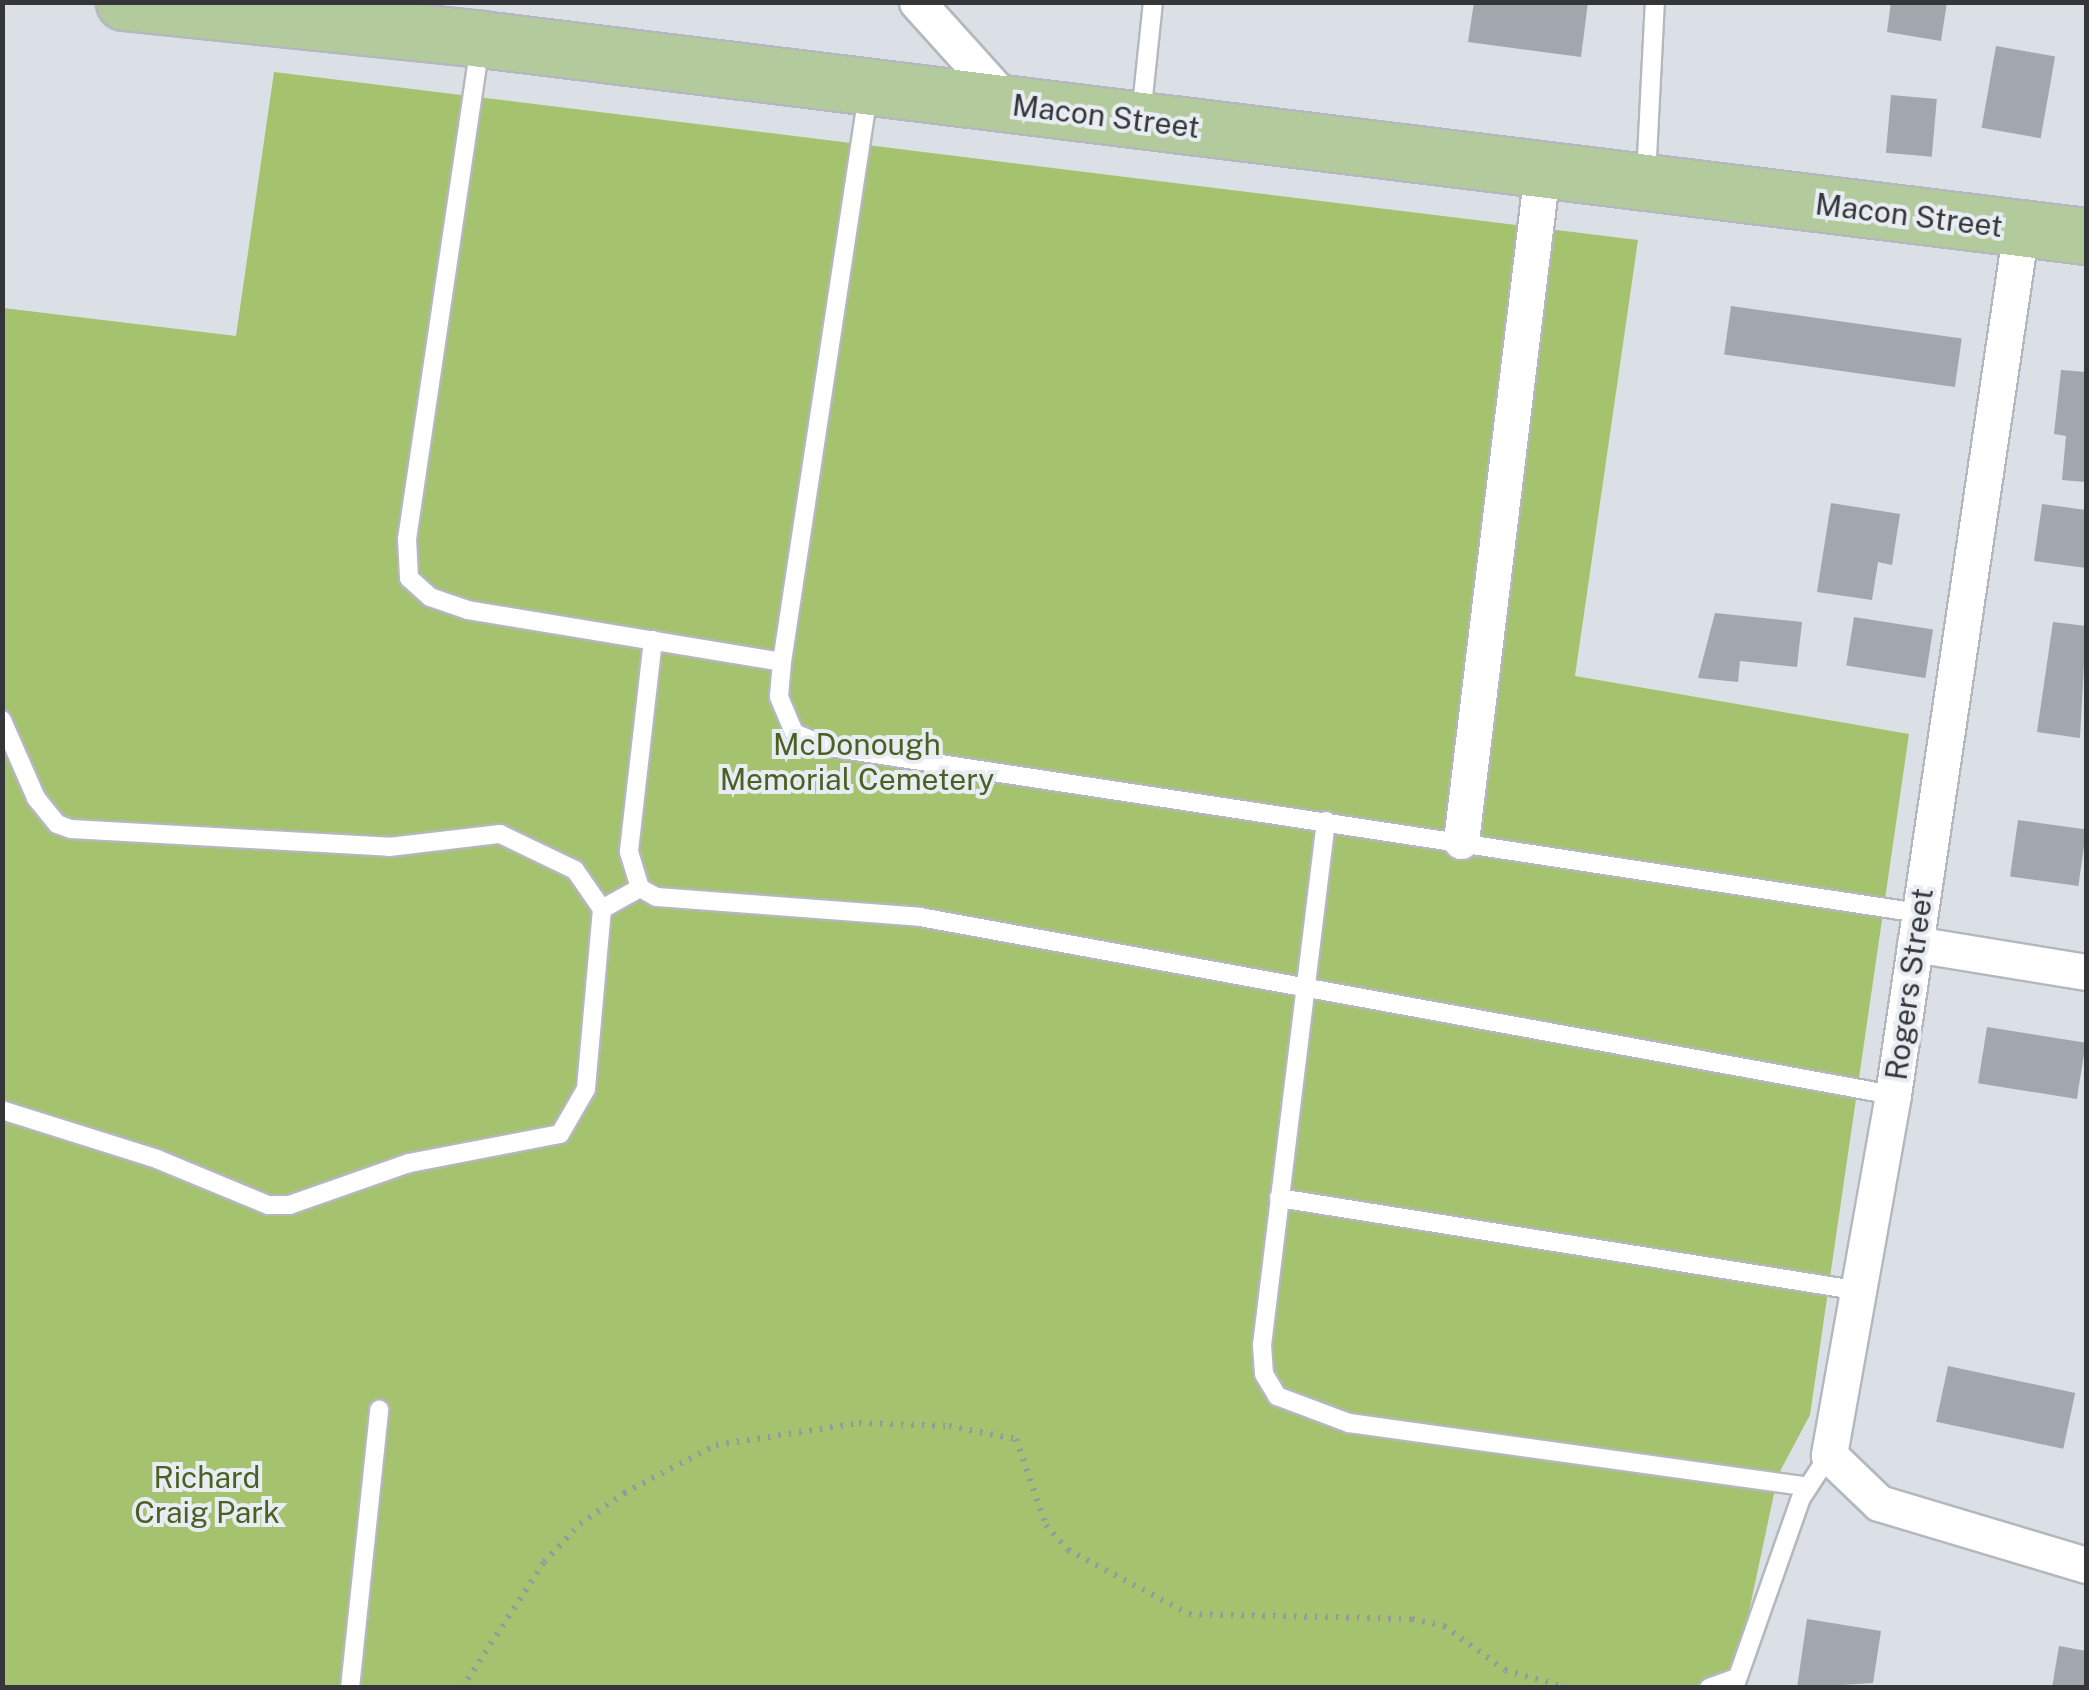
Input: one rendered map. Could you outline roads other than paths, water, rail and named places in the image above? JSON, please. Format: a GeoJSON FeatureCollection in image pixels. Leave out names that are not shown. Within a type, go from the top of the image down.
{"type":"FeatureCollection","features":[{"type":"Feature","properties":{"kind":"main road","name":"Macon Street"},"geometry":{"type":"LineString","coordinates":[[124,2],[481,39],[2086,236]]}},
{"type":"Feature","properties":{"kind":"main road"},"geometry":{"type":"LineString","coordinates":[[310,2],[392,31]]}},
{"type":"Feature","properties":{"kind":"street"},"geometry":{"type":"LineString","coordinates":[[917,2],[1009,104]]}},
{"type":"Feature","properties":{"kind":"street"},"geometry":{"type":"LineString","coordinates":[[1461,840],[1542,172]]}},
{"type":"Feature","properties":{"kind":"street","name":"Rogers Street"},"geometry":{"type":"LineString","coordinates":[[1829,1455],[1893,1094],[2021,229]]}},
{"type":"Feature","properties":{"kind":"street"},"geometry":{"type":"LineString","coordinates":[[1917,929],[2086,972]]}},
{"type":"Feature","properties":{"kind":"street"},"geometry":{"type":"LineString","coordinates":[[1829,1455],[1878,1502],[2086,1565]]}},
{"type":"Feature","properties":{"kind":"lane"},"geometry":{"type":"LineString","coordinates":[[1140,120],[1153,2]]}},
{"type":"Feature","properties":{"kind":"lane"},"geometry":{"type":"LineString","coordinates":[[1645,182],[1656,2]]}},
{"type":"Feature","properties":{"kind":"lane"},"geometry":{"type":"LineString","coordinates":[[481,39],[407,539],[409,578],[430,597],[468,610],[782,662]]}},
{"type":"Feature","properties":{"kind":"lane"},"geometry":{"type":"LineString","coordinates":[[869,87],[782,662],[784,719],[794,733],[829,748],[1461,840],[1917,929]]}},
{"type":"Feature","properties":{"kind":"lane"},"geometry":{"type":"LineString","coordinates":[[640,888],[630,852],[653,640]]}},
{"type":"Feature","properties":{"kind":"lane"},"geometry":{"type":"LineString","coordinates":[[2,720],[36,798],[57,824],[71,830],[389,847],[500,834],[575,870],[602,909],[586,1090],[560,1134],[409,1162],[290,1205],[268,1205],[157,1159],[2,1110]]}},
{"type":"Feature","properties":{"kind":"lane"},"geometry":{"type":"LineString","coordinates":[[1326,821],[1262,1346],[1264,1374],[1277,1396],[1294,1407],[1349,1424],[1808,1487]]}},
{"type":"Feature","properties":{"kind":"lane"},"geometry":{"type":"LineString","coordinates":[[602,909],[640,888],[678,900],[920,916],[1893,1094]]}},
{"type":"Feature","properties":{"kind":"lane"},"geometry":{"type":"LineString","coordinates":[[1279,1198],[1861,1291]]}},
{"type":"Feature","properties":{"kind":"lane"},"geometry":{"type":"LineString","coordinates":[[350,1688],[379,1410]]}},
{"type":"Feature","properties":{"kind":"lane"},"geometry":{"type":"LineString","coordinates":[[1709,1688],[1735,1683],[1808,1487],[1829,1455]]}},
{"type":"Feature","properties":{"kind":"park label","name":"McDonough Memorial Cemetery"},"geometry":{"type":"Point","coordinates":[857,761]}},
{"type":"Feature","properties":{"kind":"park label","name":"Richard Craig Park"},"geometry":{"type":"Point","coordinates":[207,1494]}}]}
